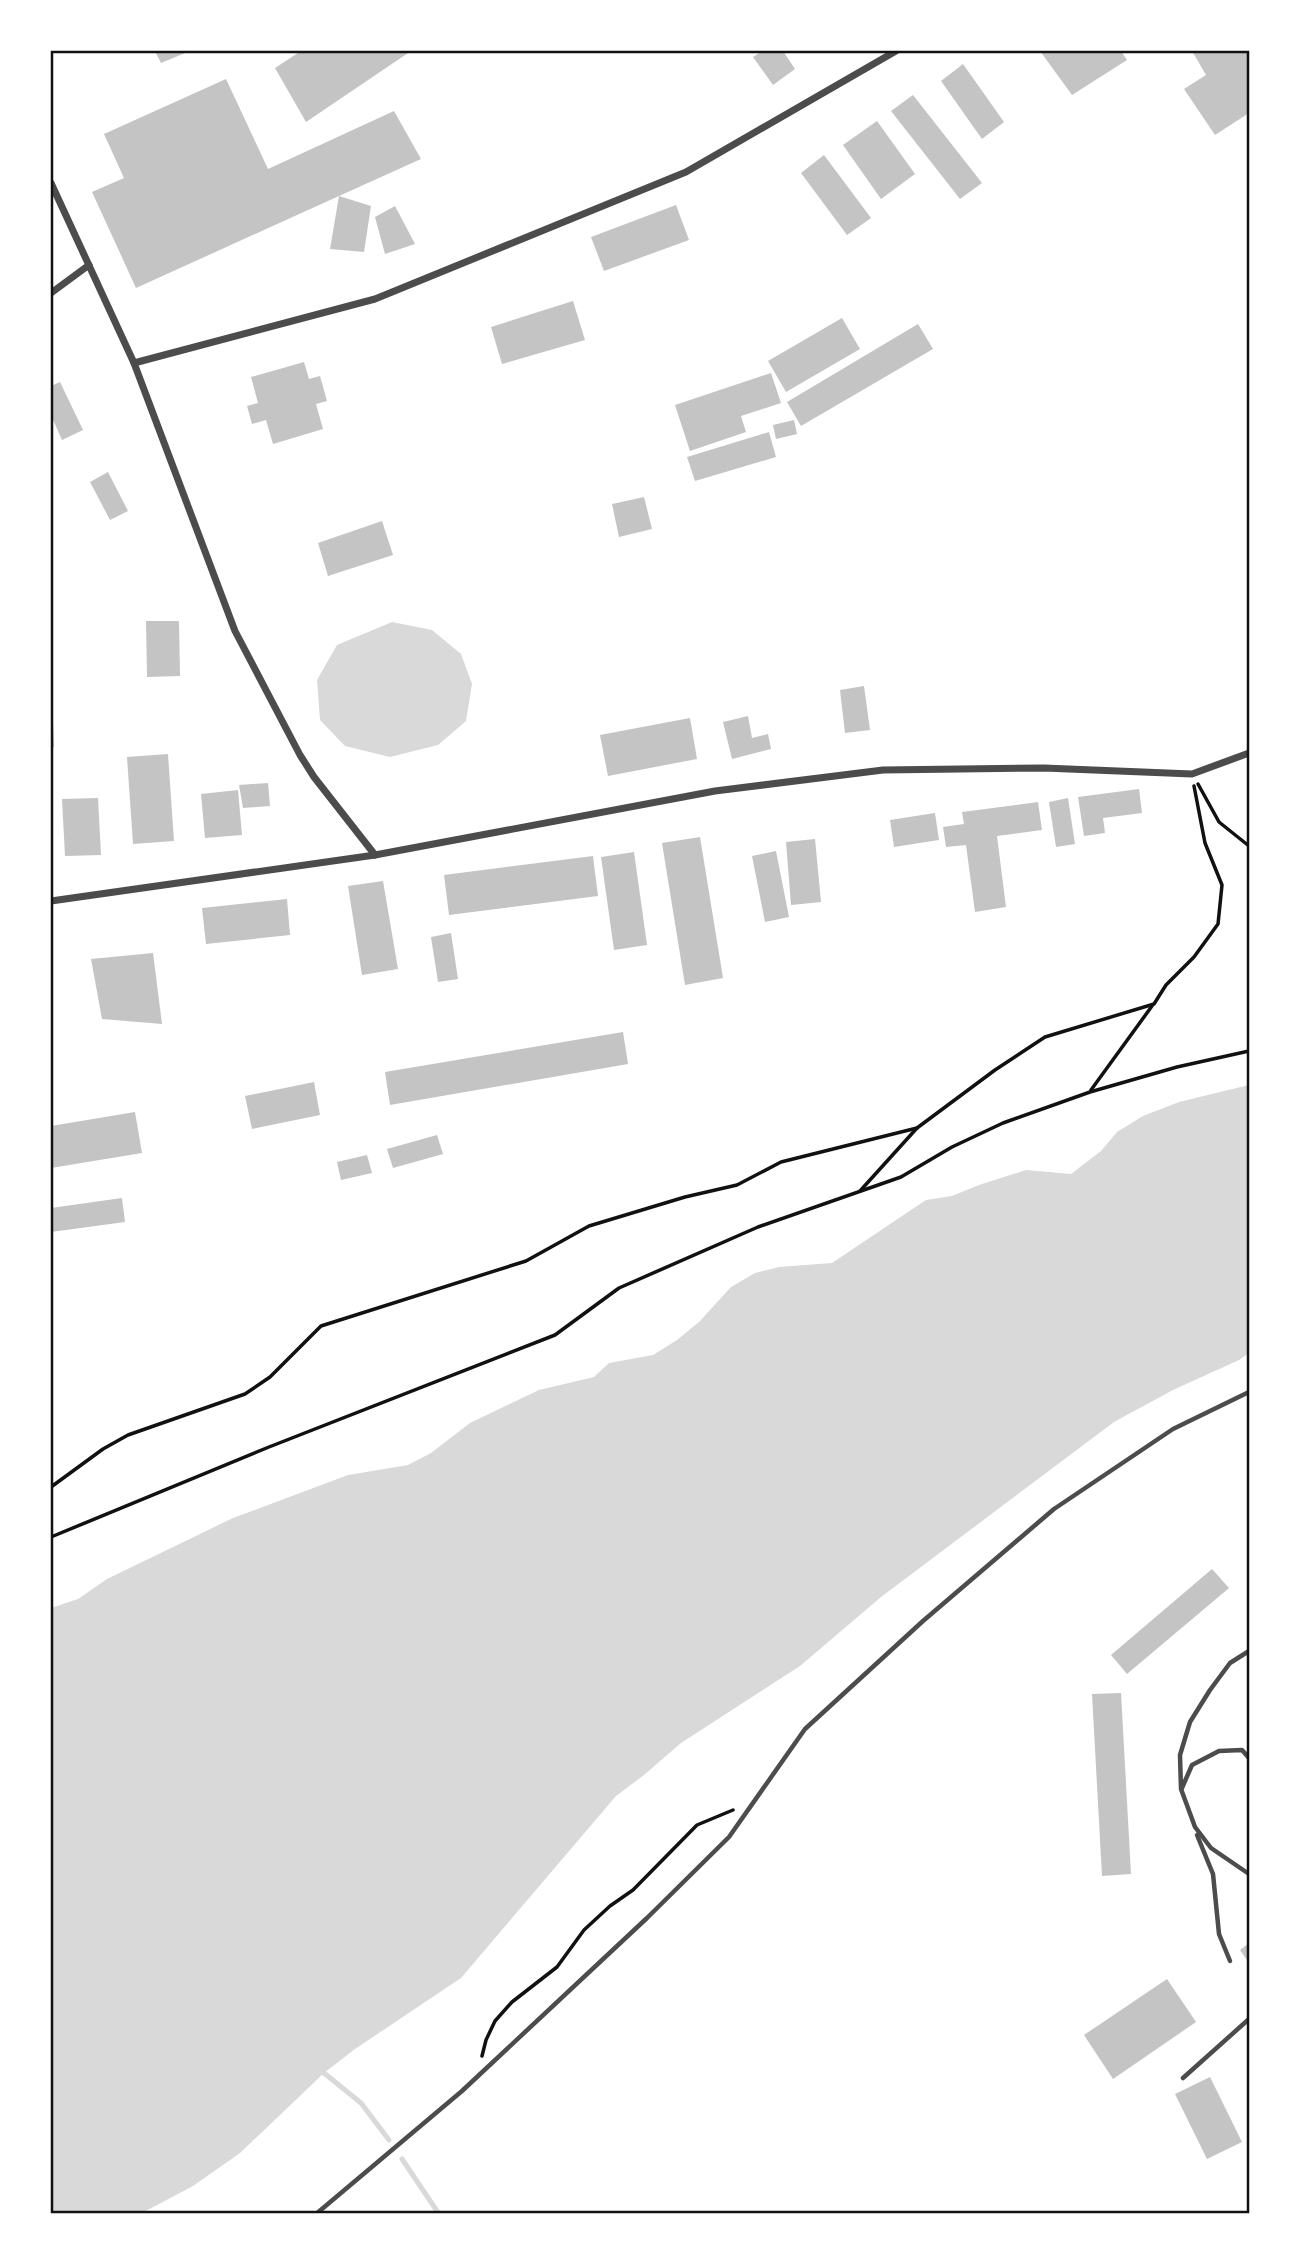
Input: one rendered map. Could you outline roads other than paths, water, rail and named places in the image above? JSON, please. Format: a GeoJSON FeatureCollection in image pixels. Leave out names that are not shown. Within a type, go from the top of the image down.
{"type":"FeatureCollection","features":[{"type":"Feature","properties":{"kind":"street"},"geometry":{"type":"LineString","coordinates":[[134,363],[375,299],[637,193],[686,172],[896,51]]}},
{"type":"Feature","properties":{"kind":"street"},"geometry":{"type":"LineString","coordinates":[[51,183],[134,363],[235,631],[300,755],[375,855]]}},
{"type":"Feature","properties":{"kind":"street"},"geometry":{"type":"LineString","coordinates":[[51,293],[89,265]]}},
{"type":"Feature","properties":{"kind":"street"},"geometry":{"type":"LineString","coordinates":[[51,901],[375,855],[715,791],[883,770],[1044,768],[1192,774],[1249,753]]}},
{"type":"Feature","properties":{"kind":"lane"},"geometry":{"type":"LineString","coordinates":[[316,2214],[478,2076],[684,1882],[729,1837],[805,1729],[923,1621],[1054,1509],[1174,1429],[1249,1392]]}},
{"type":"Feature","properties":{"kind":"lane"},"geometry":{"type":"LineString","coordinates":[[1230,1961],[1219,1934],[1213,1874],[1181,1789],[1180,1755],[1190,1722],[1230,1663],[1249,1651]]}},
{"type":"Feature","properties":{"kind":"lane"},"geometry":{"type":"LineString","coordinates":[[1181,1789],[1192,1765],[1220,1751],[1242,1750],[1249,1758]]}},
{"type":"Feature","properties":{"kind":"lane"},"geometry":{"type":"LineString","coordinates":[[1195,1827],[1211,1848],[1249,1874]]}},
{"type":"Feature","properties":{"kind":"lane"},"geometry":{"type":"LineString","coordinates":[[1183,2078],[1249,2019]]}},
{"type":"Feature","properties":{"kind":"waterway"},"geometry":{"type":"LineString","coordinates":[[324,2073],[361,2103],[389,2140]]}},
{"type":"Feature","properties":{"kind":"waterway"},"geometry":{"type":"LineString","coordinates":[[402,2159],[439,2214]]}}]}
